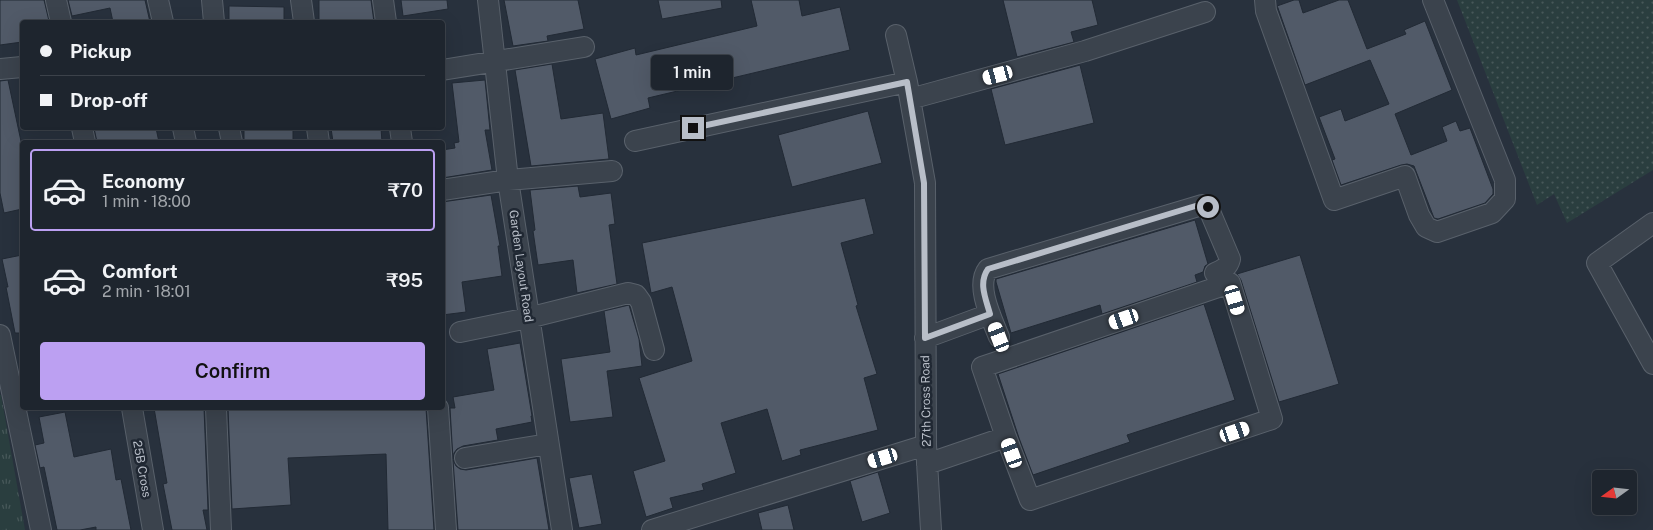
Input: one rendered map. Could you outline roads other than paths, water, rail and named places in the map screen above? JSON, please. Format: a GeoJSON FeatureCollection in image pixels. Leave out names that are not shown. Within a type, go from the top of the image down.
{"type":"FeatureCollection","features":[{"type":"Feature","properties":{"kind":"street"},"geometry":{"type":"LineString","coordinates":[[56,0],[61,20]]}},
{"type":"Feature","properties":{"kind":"street"},"geometry":{"type":"LineString","coordinates":[[158,0],[163,20]]}},
{"type":"Feature","properties":{"kind":"street"},"geometry":{"type":"LineString","coordinates":[[212,0],[214,20]]}},
{"type":"Feature","properties":{"kind":"street"},"geometry":{"type":"LineString","coordinates":[[301,0],[304,20]]}},
{"type":"Feature","properties":{"kind":"street"},"geometry":{"type":"LineString","coordinates":[[383,0],[386,20]]}},
{"type":"Feature","properties":{"kind":"street","name":"Garden Layout Road"},"geometry":{"type":"LineString","coordinates":[[488,0],[508,180],[562,530]]}},
{"type":"Feature","properties":{"kind":"street"},"geometry":{"type":"LineString","coordinates":[[1265,0],[1266,11],[1334,200],[1405,176],[1426,227],[1437,232],[1492,213],[1505,199],[1505,180],[1433,0]]}},
{"type":"Feature","properties":{"kind":"street"},"geometry":{"type":"LineString","coordinates":[[635,140],[909,90],[1085,51],[1205,12]]}},
{"type":"Feature","properties":{"kind":"street","name":"27th Cross Road"},"geometry":{"type":"LineString","coordinates":[[896,36],[909,90],[924,183],[927,455],[931,530]]}},
{"type":"Feature","properties":{"kind":"street"},"geometry":{"type":"LineString","coordinates":[[445,70],[584,47]]}},
{"type":"Feature","properties":{"kind":"street"},"geometry":{"type":"LineString","coordinates":[[0,69],[20,68]]}},
{"type":"Feature","properties":{"kind":"street"},"geometry":{"type":"LineString","coordinates":[[445,190],[508,180],[612,171]]}},
{"type":"Feature","properties":{"kind":"street"},"geometry":{"type":"LineString","coordinates":[[999,337],[990,314],[982,283],[984,274],[988,269],[1202,204],[1208,207],[1230,259],[1229,264],[1224,269],[1215,273]]}},
{"type":"Feature","properties":{"kind":"street"},"geometry":{"type":"LineString","coordinates":[[1653,223],[1597,264],[1653,364]]}},
{"type":"Feature","properties":{"kind":"street"},"geometry":{"type":"LineString","coordinates":[[1230,283],[1272,419],[1030,500],[1006,437],[982,367],[1230,283]]}},
{"type":"Feature","properties":{"kind":"street"},"geometry":{"type":"LineString","coordinates":[[460,332],[528,318],[628,293],[636,295],[641,302],[654,350]]}},
{"type":"Feature","properties":{"kind":"street"},"geometry":{"type":"LineString","coordinates":[[925,338],[990,314]]}},
{"type":"Feature","properties":{"kind":"street"},"geometry":{"type":"LineString","coordinates":[[0,335],[5,381],[41,530]]}},
{"type":"Feature","properties":{"kind":"street","name":"25B Cross"},"geometry":{"type":"LineString","coordinates":[[132,410],[153,530]]}},
{"type":"Feature","properties":{"kind":"street"},"geometry":{"type":"LineString","coordinates":[[216,410],[220,530]]}},
{"type":"Feature","properties":{"kind":"street"},"geometry":{"type":"LineString","coordinates":[[438,410],[446,530]]}},
{"type":"Feature","properties":{"kind":"street"},"geometry":{"type":"LineString","coordinates":[[652,530],[927,455],[1006,437]]}},
{"type":"Feature","properties":{"kind":"street"},"geometry":{"type":"LineString","coordinates":[[465,458],[548,444]]}}]}
